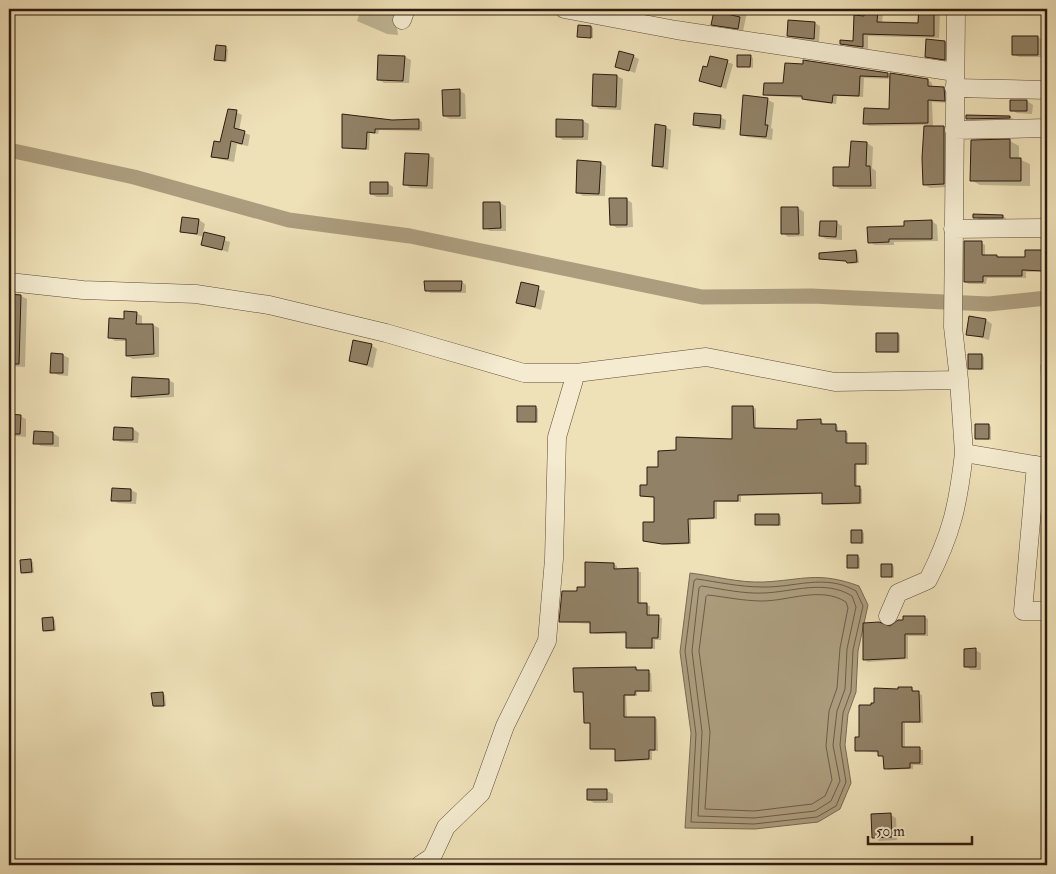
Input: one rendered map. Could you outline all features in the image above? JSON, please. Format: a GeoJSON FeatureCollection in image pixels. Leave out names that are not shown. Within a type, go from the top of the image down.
{"type":"FeatureCollection","features":[{"type":"Feature","properties":{"kind":"street"},"geometry":{"type":"LineString","coordinates":[[564,9],[622,14],[954,80],[1047,90]]}},
{"type":"Feature","properties":{"kind":"street"},"geometry":{"type":"LineString","coordinates":[[888,616],[898,593],[928,580],[946,544],[959,500],[964,453],[960,380],[953,327],[952,262],[956,9]]}},
{"type":"Feature","properties":{"kind":"street"},"geometry":{"type":"LineString","coordinates":[[954,130],[1047,128]]}},
{"type":"Feature","properties":{"kind":"street"},"geometry":{"type":"LineString","coordinates":[[953,229],[1047,228]]}},
{"type":"Feature","properties":{"kind":"street"},"geometry":{"type":"LineString","coordinates":[[9,282],[83,290],[196,294],[269,305],[386,334],[524,373],[576,373],[706,357],[835,382],[960,380]]}},
{"type":"Feature","properties":{"kind":"street"},"geometry":{"type":"LineString","coordinates":[[420,865],[432,858],[446,828],[481,793],[505,726],[547,641],[554,559],[557,438],[576,373]]}},
{"type":"Feature","properties":{"kind":"street"},"geometry":{"type":"LineString","coordinates":[[964,453],[1041,466],[1023,611],[1047,611]]}},
{"type":"Feature","properties":{"kind":"water"},"geometry":{"type":"Polygon","coordinates":[[[690,573],[755,582],[821,578],[845,581],[859,586],[868,605],[858,651],[856,692],[848,714],[845,745],[851,783],[840,809],[818,822],[755,829],[685,828],[691,733],[680,652],[690,573]]]}},
{"type":"Feature","properties":{"kind":"building"},"geometry":{"type":"Polygon","coordinates":[[[864,9],[878,9],[877,22],[918,23],[919,9],[934,9],[934,36],[863,34],[863,47],[840,44],[840,40],[853,41],[854,15],[864,16],[864,9]]]}},
{"type":"Feature","properties":{"kind":"building"},"geometry":{"type":"Polygon","coordinates":[[[714,11],[740,17],[738,29],[711,25],[714,11]]]}},
{"type":"Feature","properties":{"kind":"building"},"geometry":{"type":"Polygon","coordinates":[[[788,20],[815,22],[814,39],[787,36],[788,20]]]}},
{"type":"Feature","properties":{"kind":"building"},"geometry":{"type":"Polygon","coordinates":[[[578,25],[591,26],[591,38],[577,37],[578,25]]]}},
{"type":"Feature","properties":{"kind":"building"},"geometry":{"type":"Polygon","coordinates":[[[1012,36],[1038,36],[1038,55],[1012,55],[1012,36]]]}},
{"type":"Feature","properties":{"kind":"building"},"geometry":{"type":"Polygon","coordinates":[[[926,39],[945,41],[945,60],[925,57],[926,39]]]}},
{"type":"Feature","properties":{"kind":"building"},"geometry":{"type":"Polygon","coordinates":[[[216,45],[226,46],[225,61],[214,60],[216,45]]]}},
{"type":"Feature","properties":{"kind":"building"},"geometry":{"type":"Polygon","coordinates":[[[619,51],[634,55],[629,71],[615,67],[619,51]]]}},
{"type":"Feature","properties":{"kind":"building"},"geometry":{"type":"Polygon","coordinates":[[[378,55],[405,56],[403,81],[377,80],[378,55]]]}},
{"type":"Feature","properties":{"kind":"building"},"geometry":{"type":"Polygon","coordinates":[[[737,55],[751,55],[750,67],[737,67],[737,55]]]}},
{"type":"Feature","properties":{"kind":"building"},"geometry":{"type":"Polygon","coordinates":[[[710,56],[728,60],[721,87],[699,81],[703,66],[707,67],[710,56]]]}},
{"type":"Feature","properties":{"kind":"building"},"geometry":{"type":"Polygon","coordinates":[[[803,60],[888,73],[888,77],[860,76],[859,96],[833,95],[832,103],[802,99],[802,96],[763,95],[764,83],[783,83],[785,63],[803,64],[803,60]]]}},
{"type":"Feature","properties":{"kind":"building"},"geometry":{"type":"Polygon","coordinates":[[[890,73],[928,79],[928,86],[944,87],[945,101],[928,100],[928,123],[863,124],[864,108],[889,109],[890,73]]]}},
{"type":"Feature","properties":{"kind":"building"},"geometry":{"type":"Polygon","coordinates":[[[593,74],[617,75],[616,107],[592,106],[593,74]]]}},
{"type":"Feature","properties":{"kind":"building"},"geometry":{"type":"Polygon","coordinates":[[[460,89],[460,116],[443,116],[442,90],[460,89]]]}},
{"type":"Feature","properties":{"kind":"building"},"geometry":{"type":"Polygon","coordinates":[[[743,95],[768,98],[765,125],[768,125],[766,137],[740,135],[743,95]]]}},
{"type":"Feature","properties":{"kind":"building"},"geometry":{"type":"Polygon","coordinates":[[[1010,100],[1027,100],[1027,111],[1010,111],[1010,100]]]}},
{"type":"Feature","properties":{"kind":"building"},"geometry":{"type":"Polygon","coordinates":[[[228,109],[237,110],[234,128],[245,131],[242,144],[231,141],[228,159],[211,157],[214,141],[220,142],[228,109]]]}},
{"type":"Feature","properties":{"kind":"building"},"geometry":{"type":"Polygon","coordinates":[[[694,113],[721,115],[720,128],[693,125],[694,113]]]}},
{"type":"Feature","properties":{"kind":"building"},"geometry":{"type":"Polygon","coordinates":[[[342,114],[392,120],[419,119],[419,129],[375,129],[375,133],[367,132],[366,149],[342,148],[342,114]]]}},
{"type":"Feature","properties":{"kind":"building"},"geometry":{"type":"Polygon","coordinates":[[[966,115],[1010,116],[1010,118],[966,119],[966,115]]]}},
{"type":"Feature","properties":{"kind":"building"},"geometry":{"type":"Polygon","coordinates":[[[556,119],[583,120],[583,137],[556,137],[556,119]]]}},
{"type":"Feature","properties":{"kind":"building"},"geometry":{"type":"Polygon","coordinates":[[[655,124],[666,126],[663,167],[652,166],[655,124]]]}},
{"type":"Feature","properties":{"kind":"building"},"geometry":{"type":"Polygon","coordinates":[[[924,126],[944,126],[944,184],[923,185],[924,126]]]}},
{"type":"Feature","properties":{"kind":"building"},"geometry":{"type":"Polygon","coordinates":[[[1010,139],[1010,158],[1021,158],[1021,181],[970,181],[971,140],[1010,139]]]}},
{"type":"Feature","properties":{"kind":"building"},"geometry":{"type":"Polygon","coordinates":[[[851,141],[867,142],[866,166],[870,166],[871,186],[833,186],[833,167],[849,167],[851,141]]]}},
{"type":"Feature","properties":{"kind":"building"},"geometry":{"type":"Polygon","coordinates":[[[405,153],[429,154],[427,186],[403,185],[405,153]]]}},
{"type":"Feature","properties":{"kind":"building"},"geometry":{"type":"Polygon","coordinates":[[[577,160],[601,162],[599,194],[576,193],[577,160]]]}},
{"type":"Feature","properties":{"kind":"building"},"geometry":{"type":"Polygon","coordinates":[[[370,182],[388,182],[388,194],[370,194],[370,182]]]}},
{"type":"Feature","properties":{"kind":"building"},"geometry":{"type":"Polygon","coordinates":[[[609,198],[627,198],[627,225],[610,225],[609,198]]]}},
{"type":"Feature","properties":{"kind":"building"},"geometry":{"type":"Polygon","coordinates":[[[483,202],[500,202],[501,228],[483,229],[483,202]]]}},
{"type":"Feature","properties":{"kind":"building"},"geometry":{"type":"Polygon","coordinates":[[[781,207],[798,207],[799,234],[781,234],[781,207]]]}},
{"type":"Feature","properties":{"kind":"building"},"geometry":{"type":"Polygon","coordinates":[[[973,214],[1003,215],[1003,218],[973,218],[973,214]]]}},
{"type":"Feature","properties":{"kind":"building"},"geometry":{"type":"Polygon","coordinates":[[[182,217],[199,219],[197,234],[180,232],[182,217]]]}},
{"type":"Feature","properties":{"kind":"building"},"geometry":{"type":"Polygon","coordinates":[[[932,220],[932,239],[889,239],[889,242],[868,243],[867,227],[904,226],[904,221],[932,220]]]}},
{"type":"Feature","properties":{"kind":"building"},"geometry":{"type":"Polygon","coordinates":[[[820,221],[837,221],[836,237],[819,236],[820,221]]]}},
{"type":"Feature","properties":{"kind":"building"},"geometry":{"type":"Polygon","coordinates":[[[204,232],[225,237],[222,250],[201,245],[204,232]]]}},
{"type":"Feature","properties":{"kind":"building"},"geometry":{"type":"Polygon","coordinates":[[[964,241],[982,241],[982,255],[997,255],[997,257],[1025,257],[1025,250],[1046,250],[1045,271],[1022,270],[1022,276],[983,276],[983,282],[964,282],[964,241]]]}},
{"type":"Feature","properties":{"kind":"building"},"geometry":{"type":"Polygon","coordinates":[[[856,250],[857,262],[847,263],[846,261],[819,259],[819,253],[856,250]]]}},
{"type":"Feature","properties":{"kind":"building"},"geometry":{"type":"Polygon","coordinates":[[[424,281],[462,281],[461,291],[425,291],[424,281]]]}},
{"type":"Feature","properties":{"kind":"building"},"geometry":{"type":"Polygon","coordinates":[[[521,282],[539,286],[535,307],[516,303],[521,282]]]}},
{"type":"Feature","properties":{"kind":"building"},"geometry":{"type":"Polygon","coordinates":[[[9,294],[21,295],[19,364],[9,364],[9,294]]]}},
{"type":"Feature","properties":{"kind":"building"},"geometry":{"type":"Polygon","coordinates":[[[124,311],[137,312],[136,324],[153,324],[154,354],[126,356],[126,339],[108,338],[109,318],[124,319],[124,311]]]}},
{"type":"Feature","properties":{"kind":"building"},"geometry":{"type":"Polygon","coordinates":[[[969,316],[986,319],[983,337],[966,335],[969,316]]]}},
{"type":"Feature","properties":{"kind":"building"},"geometry":{"type":"Polygon","coordinates":[[[876,333],[898,333],[898,352],[876,352],[876,333]]]}},
{"type":"Feature","properties":{"kind":"building"},"geometry":{"type":"Polygon","coordinates":[[[353,340],[372,344],[367,365],[349,361],[353,340]]]}},
{"type":"Feature","properties":{"kind":"building"},"geometry":{"type":"Polygon","coordinates":[[[51,353],[63,354],[63,373],[50,373],[51,353]]]}},
{"type":"Feature","properties":{"kind":"building"},"geometry":{"type":"Polygon","coordinates":[[[968,354],[982,354],[982,369],[968,369],[968,354]]]}},
{"type":"Feature","properties":{"kind":"building"},"geometry":{"type":"Polygon","coordinates":[[[132,377],[169,379],[169,394],[131,397],[132,377]]]}},
{"type":"Feature","properties":{"kind":"building"},"geometry":{"type":"Polygon","coordinates":[[[517,406],[536,406],[536,422],[517,422],[517,406]]]}},
{"type":"Feature","properties":{"kind":"building"},"geometry":{"type":"Polygon","coordinates":[[[732,406],[753,406],[754,428],[797,429],[797,420],[821,419],[821,424],[836,424],[836,431],[846,431],[846,443],[866,443],[866,464],[855,464],[855,486],[860,486],[860,503],[822,504],[822,493],[738,495],[738,501],[714,501],[714,518],[688,519],[689,543],[662,544],[643,541],[643,522],[654,522],[654,497],[640,496],[640,485],[647,485],[647,467],[658,467],[658,451],[676,450],[676,437],[732,439],[732,406]]]}},
{"type":"Feature","properties":{"kind":"building"},"geometry":{"type":"Polygon","coordinates":[[[9,414],[21,415],[20,434],[9,434],[9,414]]]}},
{"type":"Feature","properties":{"kind":"building"},"geometry":{"type":"Polygon","coordinates":[[[975,424],[989,424],[989,439],[975,439],[975,424]]]}},
{"type":"Feature","properties":{"kind":"building"},"geometry":{"type":"Polygon","coordinates":[[[114,427],[133,428],[133,440],[113,440],[114,427]]]}},
{"type":"Feature","properties":{"kind":"building"},"geometry":{"type":"Polygon","coordinates":[[[34,431],[53,432],[53,444],[33,444],[34,431]]]}},
{"type":"Feature","properties":{"kind":"building"},"geometry":{"type":"Polygon","coordinates":[[[112,488],[131,489],[131,501],[111,501],[112,488]]]}},
{"type":"Feature","properties":{"kind":"building"},"geometry":{"type":"Polygon","coordinates":[[[755,514],[779,514],[779,525],[755,525],[755,514]]]}},
{"type":"Feature","properties":{"kind":"building"},"geometry":{"type":"Polygon","coordinates":[[[851,530],[862,530],[862,543],[851,543],[851,530]]]}},
{"type":"Feature","properties":{"kind":"building"},"geometry":{"type":"Polygon","coordinates":[[[847,555],[858,555],[858,568],[847,568],[847,555]]]}},
{"type":"Feature","properties":{"kind":"building"},"geometry":{"type":"Polygon","coordinates":[[[31,559],[32,572],[21,573],[20,560],[31,559]]]}},
{"type":"Feature","properties":{"kind":"building"},"geometry":{"type":"Polygon","coordinates":[[[585,562],[614,563],[614,569],[638,568],[638,603],[647,603],[647,615],[659,615],[658,638],[652,638],[652,648],[626,648],[626,632],[590,633],[590,622],[559,622],[562,591],[577,591],[577,587],[585,587],[585,562]]]}},
{"type":"Feature","properties":{"kind":"building"},"geometry":{"type":"Polygon","coordinates":[[[881,564],[892,564],[892,577],[881,577],[881,564]]]}},
{"type":"Feature","properties":{"kind":"building"},"geometry":{"type":"Polygon","coordinates":[[[903,616],[925,616],[925,634],[905,634],[905,658],[863,660],[863,623],[879,622],[890,626],[898,620],[903,620],[903,616]]]}},
{"type":"Feature","properties":{"kind":"building"},"geometry":{"type":"Polygon","coordinates":[[[53,617],[54,630],[43,631],[42,618],[53,617]]]}},
{"type":"Feature","properties":{"kind":"building"},"geometry":{"type":"Polygon","coordinates":[[[976,648],[976,667],[964,667],[964,649],[976,648]]]}},
{"type":"Feature","properties":{"kind":"building"},"geometry":{"type":"Polygon","coordinates":[[[636,667],[636,670],[649,670],[649,691],[635,691],[635,695],[624,695],[624,717],[655,717],[655,750],[649,750],[649,759],[615,761],[615,749],[590,749],[590,723],[584,723],[583,692],[574,692],[573,668],[636,667]]]}},
{"type":"Feature","properties":{"kind":"building"},"geometry":{"type":"Polygon","coordinates":[[[898,687],[912,687],[912,691],[919,691],[920,722],[902,722],[902,747],[920,747],[920,763],[910,763],[910,768],[884,769],[883,756],[878,756],[878,751],[855,751],[855,737],[859,737],[859,705],[871,705],[871,703],[874,703],[874,688],[898,689],[898,687]]]}},
{"type":"Feature","properties":{"kind":"building"},"geometry":{"type":"Polygon","coordinates":[[[163,692],[164,706],[153,706],[151,693],[163,692]]]}},
{"type":"Feature","properties":{"kind":"building"},"geometry":{"type":"Polygon","coordinates":[[[587,789],[607,789],[607,800],[587,800],[587,789]]]}},
{"type":"Feature","properties":{"kind":"building"},"geometry":{"type":"Polygon","coordinates":[[[891,813],[892,837],[872,838],[871,814],[891,813]]]}},
{"type":"Feature","properties":{"kind":"waterway"},"geometry":{"type":"LineString","coordinates":[[9,150],[134,177],[289,220],[410,236],[702,297],[811,296],[989,304],[1047,298]]}}]}
